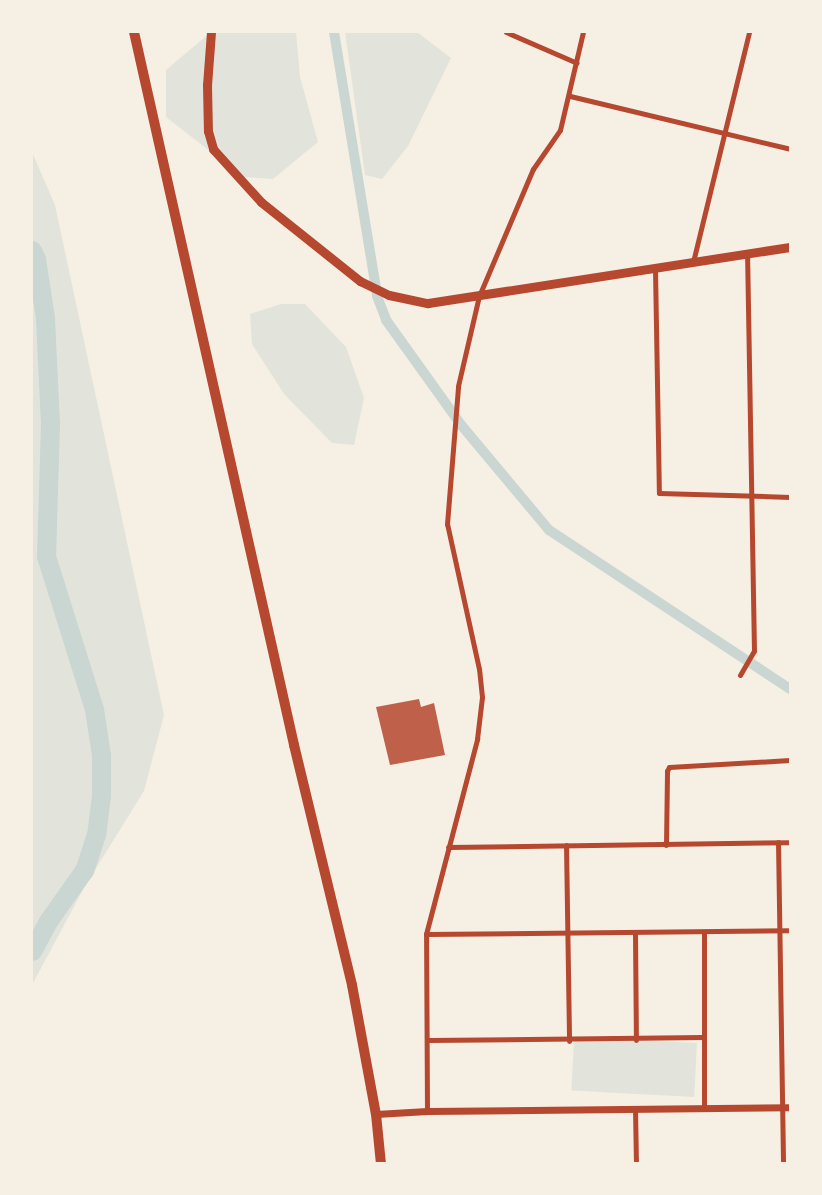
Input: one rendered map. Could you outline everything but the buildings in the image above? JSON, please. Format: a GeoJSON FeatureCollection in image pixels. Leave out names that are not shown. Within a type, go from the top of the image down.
{"type":"FeatureCollection","features":[{"type":"Feature","properties":{"kind":"highway"},"geometry":{"type":"LineString","coordinates":[[134,32],[294,745],[352,985],[376,1114],[380,1164]]}},
{"type":"Feature","properties":{"kind":"main road"},"geometry":{"type":"LineString","coordinates":[[211,32],[207,97],[208,131],[213,149],[261,202],[360,281],[388,295],[428,303],[790,247]]}},
{"type":"Feature","properties":{"kind":"street"},"geometry":{"type":"LineString","coordinates":[[506,32],[577,63]]}},
{"type":"Feature","properties":{"kind":"street"},"geometry":{"type":"LineString","coordinates":[[427,1111],[426,934],[477,740],[482,697],[480,668],[447,524],[458,386],[480,296],[533,169],[560,130],[583,32]]}},
{"type":"Feature","properties":{"kind":"street"},"geometry":{"type":"LineString","coordinates":[[693,262],[749,32]]}},
{"type":"Feature","properties":{"kind":"street"},"geometry":{"type":"LineString","coordinates":[[569,96],[790,149]]}},
{"type":"Feature","properties":{"kind":"street"},"geometry":{"type":"LineString","coordinates":[[740,675],[754,651],[747,254]]}},
{"type":"Feature","properties":{"kind":"street"},"geometry":{"type":"LineString","coordinates":[[655,269],[659,493],[790,497]]}},
{"type":"Feature","properties":{"kind":"street"},"geometry":{"type":"LineString","coordinates":[[666,845],[669,767],[790,760]]}},
{"type":"Feature","properties":{"kind":"street"},"geometry":{"type":"LineString","coordinates":[[778,842],[783,1164]]}},
{"type":"Feature","properties":{"kind":"street"},"geometry":{"type":"LineString","coordinates":[[447,847],[790,842]]}},
{"type":"Feature","properties":{"kind":"street"},"geometry":{"type":"LineString","coordinates":[[566,845],[565,933],[569,1041]]}},
{"type":"Feature","properties":{"kind":"street"},"geometry":{"type":"LineString","coordinates":[[426,934],[790,930]]}},
{"type":"Feature","properties":{"kind":"street"},"geometry":{"type":"LineString","coordinates":[[635,933],[636,1040]]}},
{"type":"Feature","properties":{"kind":"street"},"geometry":{"type":"LineString","coordinates":[[704,933],[705,1108]]}},
{"type":"Feature","properties":{"kind":"street"},"geometry":{"type":"LineString","coordinates":[[428,1040],[569,1041],[703,1037]]}},
{"type":"Feature","properties":{"kind":"street"},"geometry":{"type":"LineString","coordinates":[[376,1114],[427,1111],[790,1107]]}},
{"type":"Feature","properties":{"kind":"street"},"geometry":{"type":"LineString","coordinates":[[635,1108],[636,1164]]}},
{"type":"Feature","properties":{"kind":"shaded area"},"geometry":{"type":"Polygon","coordinates":[[[211,32],[296,32],[300,77],[318,142],[273,179],[243,177],[166,117],[166,70],[211,32]]]}},
{"type":"Feature","properties":{"kind":"shaded area"},"geometry":{"type":"Polygon","coordinates":[[[345,32],[417,32],[451,58],[408,146],[382,179],[365,175],[345,32]]]}},
{"type":"Feature","properties":{"kind":"shaded area"},"geometry":{"type":"Polygon","coordinates":[[[32,152],[55,205],[164,715],[144,791],[85,886],[32,985],[32,152]]]}},
{"type":"Feature","properties":{"kind":"shaded area"},"geometry":{"type":"Polygon","coordinates":[[[281,304],[305,304],[346,347],[364,398],[354,445],[332,443],[284,394],[252,344],[250,314],[281,304]]]}},
{"type":"Feature","properties":{"kind":"shaded area"},"geometry":{"type":"Polygon","coordinates":[[[574,1037],[697,1043],[694,1097],[571,1090],[574,1037]]]}},
{"type":"Feature","properties":{"kind":"waterway"},"geometry":{"type":"LineString","coordinates":[[334,32],[377,296],[386,320],[462,426],[549,530],[790,689]]}},
{"type":"Feature","properties":{"kind":"waterway"},"geometry":{"type":"LineString","coordinates":[[32,250],[36,259],[45,318],[50,423],[46,556],[94,709],[101,755],[101,795],[96,834],[84,870],[48,921],[32,951]]}}]}
